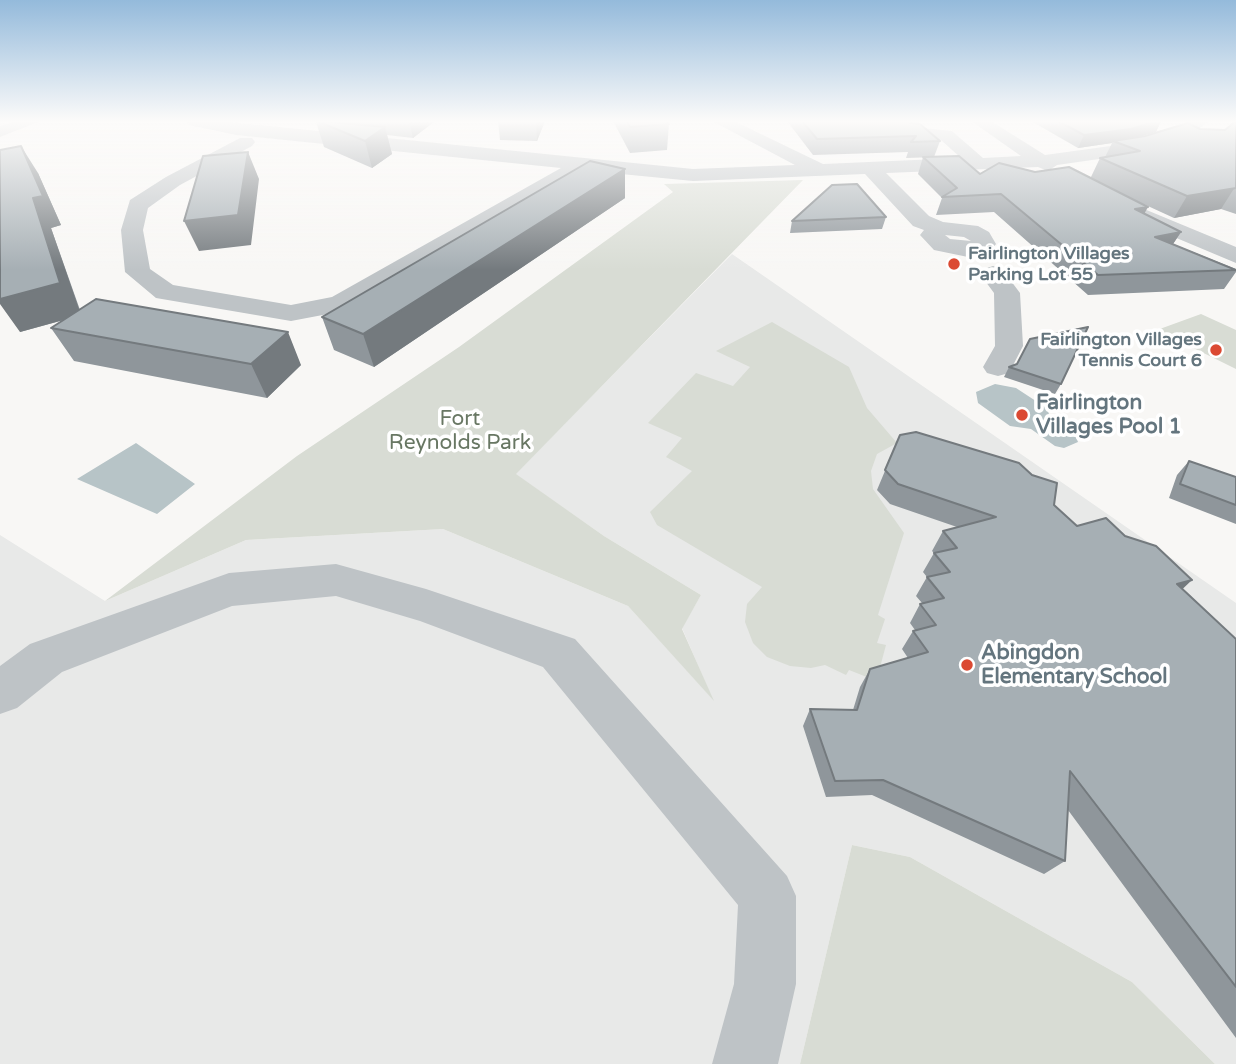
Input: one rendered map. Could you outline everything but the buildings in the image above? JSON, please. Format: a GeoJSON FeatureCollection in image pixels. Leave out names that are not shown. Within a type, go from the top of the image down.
{"type":"FeatureCollection","features":[{"type":"Feature","properties":{"kind":"street"},"geometry":{"type":"LineString","coordinates":[[192,171],[138,205],[132,230],[138,272],[165,292],[200,300],[291,313],[340,304],[567,171]]}},
{"type":"Feature","properties":{"kind":"street"},"geometry":{"type":"LineString","coordinates":[[639,171],[693,175],[831,171]]}},
{"type":"Feature","properties":{"kind":"street"},"geometry":{"type":"LineString","coordinates":[[759,171],[763,173]]}},
{"type":"Feature","properties":{"kind":"street"},"geometry":{"type":"LineString","coordinates":[[873,171],[921,221],[940,229]]}},
{"type":"Feature","properties":{"kind":"street"},"geometry":{"type":"LineString","coordinates":[[1058,171],[1074,180]]}},
{"type":"Feature","properties":{"kind":"street"},"geometry":{"type":"LineString","coordinates":[[1118,204],[1236,256]]}},
{"type":"Feature","properties":{"kind":"street"},"geometry":{"type":"LineString","coordinates":[[1210,246],[1201,252],[1206,260],[1236,272]]}},
{"type":"Feature","properties":{"kind":"street"},"geometry":{"type":"LineString","coordinates":[[993,274],[1007,293],[1009,317],[1009,346],[998,367]]}},
{"type":"Feature","properties":{"kind":"street"},"geometry":{"type":"LineString","coordinates":[[0,693],[46,658],[229,590],[336,580],[426,606],[559,653],[767,896],[765,984],[745,1064]]}},
{"type":"Feature","properties":{"kind":"shaded area"},"geometry":{"type":"Polygon","coordinates":[[[732,254],[1236,603],[1236,1064],[1215,1064],[1132,982],[910,857],[852,845],[800,1064],[0,1064],[0,535],[105,601],[246,540],[443,529],[628,606],[712,698],[682,628],[701,595],[604,536],[515,474],[732,254]]]}},
{"type":"Feature","properties":{"kind":"shaded area","name":"Fairlington Villages Pool 1"},"geometry":{"type":"Polygon","coordinates":[[[995,384],[1016,388],[1048,409],[1050,421],[1076,437],[1078,442],[1064,448],[1055,446],[1031,429],[1010,426],[978,403],[976,392],[995,384]]]}},
{"type":"Feature","properties":{"kind":"shaded area"},"geometry":{"type":"Polygon","coordinates":[[[136,443],[195,484],[157,514],[77,479],[136,443]]]}},
{"type":"Feature","properties":{"kind":"green space","name":"Fort Reynolds Park"},"geometry":{"type":"Polygon","coordinates":[[[803,180],[516,474],[604,536],[701,595],[682,629],[714,701],[628,606],[443,529],[246,540],[105,601],[297,456],[459,347],[673,192],[664,184],[803,180]]]}},
{"type":"Feature","properties":{"kind":"green space","name":"Fairlington Villages Tennis Court 6"},"geometry":{"type":"Polygon","coordinates":[[[1201,314],[1236,330],[1236,369],[1157,330],[1201,314]]]}},
{"type":"Feature","properties":{"kind":"green space"},"geometry":{"type":"Polygon","coordinates":[[[772,322],[849,367],[867,408],[897,443],[877,454],[871,471],[873,489],[904,533],[878,615],[885,619],[877,643],[886,645],[879,671],[887,685],[849,670],[846,675],[825,665],[811,668],[790,666],[767,657],[753,643],[745,622],[747,604],[762,587],[657,525],[650,512],[692,471],[666,457],[682,438],[648,423],[696,373],[733,386],[750,367],[716,351],[772,322]]]}},
{"type":"Feature","properties":{"kind":"green space"},"geometry":{"type":"Polygon","coordinates":[[[852,845],[910,857],[1132,982],[1215,1064],[800,1064],[852,845]]]}},
{"type":"Feature","properties":{"kind":"place","name":"Fairlington Villages Parking Lot 55"},"geometry":{"type":"Point","coordinates":[954,264]}},
{"type":"Feature","properties":{"kind":"place","name":"Fairlington Villages Tennis Court 6"},"geometry":{"type":"Point","coordinates":[1216,350]}},
{"type":"Feature","properties":{"kind":"place","name":"Fairlington Villages Pool 1"},"geometry":{"type":"Point","coordinates":[1022,415]}},
{"type":"Feature","properties":{"kind":"place","name":"Abingdon Elementary School"},"geometry":{"type":"Point","coordinates":[967,665]}}]}
